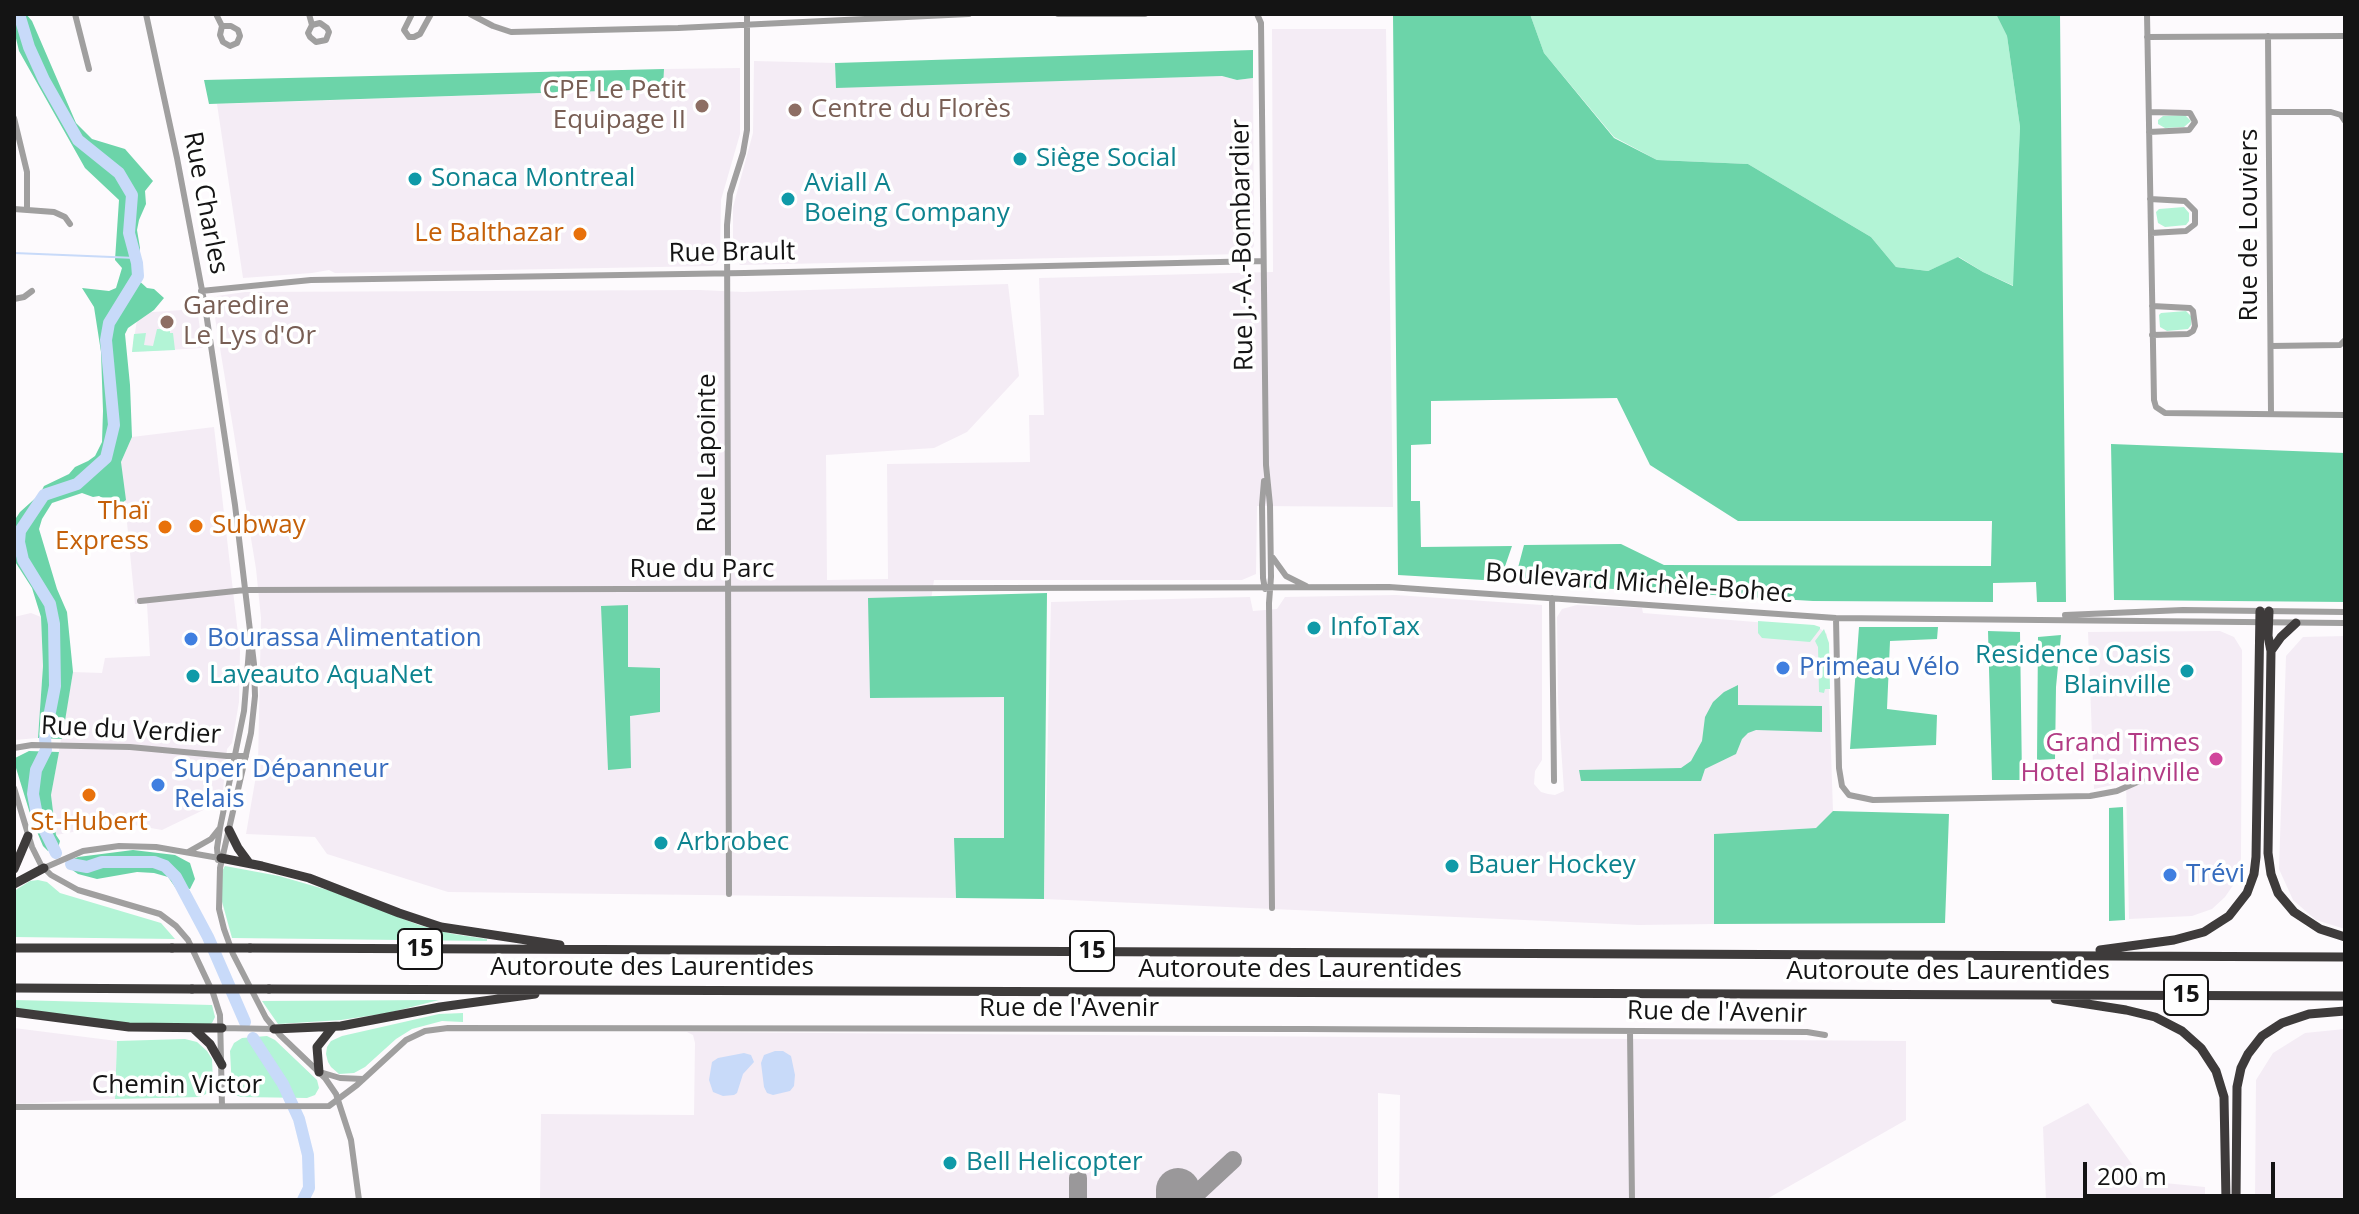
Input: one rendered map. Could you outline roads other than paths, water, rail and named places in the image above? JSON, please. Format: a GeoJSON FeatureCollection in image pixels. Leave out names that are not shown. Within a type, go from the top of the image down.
{"type":"FeatureCollection","features":[{"type":"Feature","properties":{"kind":"highway"},"geometry":{"type":"LineString","coordinates":[[2068,954],[2198,934],[2229,916],[2247,893],[2256,857],[2264,611]]}},
{"type":"Feature","properties":{"kind":"highway"},"geometry":{"type":"LineString","coordinates":[[2264,623],[2271,651],[2268,853],[2271,874],[2278,893],[2294,912],[2320,929],[2345,937]]}},
{"type":"Feature","properties":{"kind":"highway"},"geometry":{"type":"LineString","coordinates":[[2271,651],[2296,623]]}},
{"type":"Feature","properties":{"kind":"highway"},"geometry":{"type":"LineString","coordinates":[[224,829],[249,863]]}},
{"type":"Feature","properties":{"kind":"highway"},"geometry":{"type":"LineString","coordinates":[[14,869],[28,836]]}},
{"type":"Feature","properties":{"kind":"highway"},"geometry":{"type":"LineString","coordinates":[[220,861],[249,863],[309,878],[441,927],[591,950]]}},
{"type":"Feature","properties":{"kind":"highway"},"geometry":{"type":"LineString","coordinates":[[14,884],[44,868]]}},
{"type":"Feature","properties":{"kind":"highway","name":"Autoroute des Laurentides"},"geometry":{"type":"LineString","coordinates":[[14,948],[2345,957]]}},
{"type":"Feature","properties":{"kind":"highway","name":"Autoroute des Laurentides"},"geometry":{"type":"LineString","coordinates":[[14,988],[2345,996]]}},
{"type":"Feature","properties":{"kind":"highway"},"geometry":{"type":"LineString","coordinates":[[274,1029],[333,1027],[440,1007],[563,990]]}},
{"type":"Feature","properties":{"kind":"highway"},"geometry":{"type":"LineString","coordinates":[[2028,994],[2155,1017],[2182,1031],[2201,1048],[2216,1071],[2224,1097],[2226,1200]]}},
{"type":"Feature","properties":{"kind":"highway"},"geometry":{"type":"LineString","coordinates":[[2236,1200],[2237,1087],[2248,1054],[2262,1036],[2282,1023],[2309,1014],[2345,1011]]}},
{"type":"Feature","properties":{"kind":"highway"},"geometry":{"type":"LineString","coordinates":[[14,1012],[115,1026],[222,1028]]}},
{"type":"Feature","properties":{"kind":"highway"},"geometry":{"type":"LineString","coordinates":[[319,1072],[317,1047],[333,1027]]}},
{"type":"Feature","properties":{"kind":"highway"},"geometry":{"type":"LineString","coordinates":[[194,1029],[210,1044],[222,1065]]}},
{"type":"Feature","properties":{"kind":"street"},"geometry":{"type":"LineString","coordinates":[[75,14],[89,69]]}},
{"type":"Feature","properties":{"kind":"street","name":"Rue Charles"},"geometry":{"type":"LineString","coordinates":[[146,14],[201,291],[226,443],[254,664],[251,733],[224,829]]}},
{"type":"Feature","properties":{"kind":"street"},"geometry":{"type":"LineString","coordinates":[[216,14],[222,26]]}},
{"type":"Feature","properties":{"kind":"street"},"geometry":{"type":"LineString","coordinates":[[309,14],[312,25]]}},
{"type":"Feature","properties":{"kind":"street"},"geometry":{"type":"LineString","coordinates":[[412,14],[404,30],[409,37],[420,34],[431,14]]}},
{"type":"Feature","properties":{"kind":"street"},"geometry":{"type":"LineString","coordinates":[[470,14],[511,32],[678,28],[969,14]]}},
{"type":"Feature","properties":{"kind":"street","name":"Rue Lapointe"},"geometry":{"type":"LineString","coordinates":[[729,894],[727,273],[729,198],[747,130],[747,14]]}},
{"type":"Feature","properties":{"kind":"street"},"geometry":{"type":"LineString","coordinates":[[1058,14],[1145,14]]}},
{"type":"Feature","properties":{"kind":"street","name":"Rue J.-A.-Bombardier"},"geometry":{"type":"LineString","coordinates":[[1257,14],[1261,23],[1266,465],[1270,505],[1267,588]]}},
{"type":"Feature","properties":{"kind":"street","name":"Rue J.-A.-Bombardier"},"geometry":{"type":"LineString","coordinates":[[1261,23],[1265,14]]}},
{"type":"Feature","properties":{"kind":"street"},"geometry":{"type":"LineString","coordinates":[[2147,14],[2152,335],[2154,400],[2158,410],[2165,413],[2345,415]]}},
{"type":"Feature","properties":{"kind":"street","name":"Rue de Louviers"},"geometry":{"type":"LineString","coordinates":[[2268,36],[2271,414]]}},
{"type":"Feature","properties":{"kind":"street"},"geometry":{"type":"LineString","coordinates":[[2147,37],[2345,36]]}},
{"type":"Feature","properties":{"kind":"street"},"geometry":{"type":"LineString","coordinates":[[2149,112],[2190,113],[2195,122],[2189,130],[2149,132]]}},
{"type":"Feature","properties":{"kind":"street"},"geometry":{"type":"LineString","coordinates":[[2269,112],[2331,112],[2341,115],[2345,121]]}},
{"type":"Feature","properties":{"kind":"street"},"geometry":{"type":"LineString","coordinates":[[14,118],[27,172],[27,209]]}},
{"type":"Feature","properties":{"kind":"street"},"geometry":{"type":"LineString","coordinates":[[2150,199],[2185,201],[2195,211],[2195,224],[2186,231],[2151,233]]}},
{"type":"Feature","properties":{"kind":"street"},"geometry":{"type":"LineString","coordinates":[[14,209],[58,213],[70,224]]}},
{"type":"Feature","properties":{"kind":"street","name":"Rue Brault"},"geometry":{"type":"LineString","coordinates":[[201,291],[311,280],[1263,261]]}},
{"type":"Feature","properties":{"kind":"street"},"geometry":{"type":"LineString","coordinates":[[14,299],[25,297],[32,291]]}},
{"type":"Feature","properties":{"kind":"street"},"geometry":{"type":"LineString","coordinates":[[2152,306],[2190,308],[2195,326],[2188,334],[2152,335]]}},
{"type":"Feature","properties":{"kind":"street"},"geometry":{"type":"LineString","coordinates":[[2271,346],[2340,345],[2345,340]]}},
{"type":"Feature","properties":{"kind":"street","name":"Rue J.-A.-Bombardier"},"geometry":{"type":"LineString","coordinates":[[1266,465],[1262,505],[1263,578],[1269,601],[1272,908]]}},
{"type":"Feature","properties":{"kind":"street"},"geometry":{"type":"LineString","coordinates":[[1270,553],[1286,576],[1309,587]]}},
{"type":"Feature","properties":{"kind":"street","name":"Boulevard Michèle-Bohec"},"geometry":{"type":"LineString","coordinates":[[1267,588],[1389,587],[1836,618],[2345,623]]}},
{"type":"Feature","properties":{"kind":"street","name":"Rue du Parc"},"geometry":{"type":"LineString","coordinates":[[140,601],[245,590],[1267,588]]}},
{"type":"Feature","properties":{"kind":"street"},"geometry":{"type":"LineString","coordinates":[[1552,598],[1554,781]]}},
{"type":"Feature","properties":{"kind":"street","name":"Boulevard Michèle-Bohec"},"geometry":{"type":"LineString","coordinates":[[2010,618],[2183,610],[2345,612]]}},
{"type":"Feature","properties":{"kind":"street"},"geometry":{"type":"LineString","coordinates":[[1836,618],[1839,768],[1842,786],[1853,796],[1873,800],[2090,796],[2117,791],[2142,780]]}},
{"type":"Feature","properties":{"kind":"street","name":"Rue Charles"},"geometry":{"type":"LineString","coordinates":[[249,638],[245,704],[224,829],[218,903],[224,929],[246,981],[274,1029],[331,1085],[339,1100],[351,1140],[359,1200]]}},
{"type":"Feature","properties":{"kind":"street","name":"Rue du Verdier"},"geometry":{"type":"LineString","coordinates":[[14,748],[50,745],[137,748],[246,756]]}},
{"type":"Feature","properties":{"kind":"street"},"geometry":{"type":"LineString","coordinates":[[14,788],[28,836],[44,868],[71,887],[164,917],[176,926],[192,947],[220,1011],[222,1106]]}},
{"type":"Feature","properties":{"kind":"street"},"geometry":{"type":"LineString","coordinates":[[188,852],[224,829]]}},
{"type":"Feature","properties":{"kind":"street"},"geometry":{"type":"LineString","coordinates":[[44,868],[78,853],[103,847],[138,846],[188,852],[220,861]]}},
{"type":"Feature","properties":{"kind":"street"},"geometry":{"type":"LineString","coordinates":[[222,1028],[274,1029]]}},
{"type":"Feature","properties":{"kind":"street","name":"Rue de l'Avenir"},"geometry":{"type":"LineString","coordinates":[[339,1100],[406,1040],[425,1031],[448,1028],[1320,1029],[1807,1032],[1825,1035]]}},
{"type":"Feature","properties":{"kind":"street"},"geometry":{"type":"LineString","coordinates":[[1630,1031],[1632,1200]]}},
{"type":"Feature","properties":{"kind":"street"},"geometry":{"type":"LineString","coordinates":[[319,1072],[340,1078],[363,1079]]}},
{"type":"Feature","properties":{"kind":"street","name":"Chemin Victor"},"geometry":{"type":"LineString","coordinates":[[14,1107],[304,1107],[329,1106],[339,1100]]}},
{"type":"Feature","properties":{"kind":"water"},"geometry":{"type":"Polygon","coordinates":[[[775,1051],[791,1056],[795,1075],[790,1091],[773,1095],[767,1093],[764,1087],[761,1063],[764,1055],[775,1051]]]}},
{"type":"Feature","properties":{"kind":"water"},"geometry":{"type":"Polygon","coordinates":[[[744,1053],[751,1055],[754,1062],[743,1074],[737,1093],[723,1096],[713,1092],[709,1080],[712,1062],[744,1053]]]}},
{"type":"Feature","properties":{"kind":"waterway"},"geometry":{"type":"LineString","coordinates":[[19,14],[44,80],[78,140],[119,173],[132,195],[129,233],[138,276],[109,323],[106,340],[114,425],[106,458],[77,484],[44,495],[20,531],[23,560],[50,604],[54,624],[55,686],[45,738],[46,750],[36,770],[33,794],[37,815],[56,853]]}},
{"type":"Feature","properties":{"kind":"waterway"},"geometry":{"type":"LineString","coordinates":[[14,253],[136,258]]}},
{"type":"Feature","properties":{"kind":"waterway"},"geometry":{"type":"LineString","coordinates":[[71,864],[87,867],[102,862],[154,862],[165,866],[176,877],[208,937],[245,1022]]}},
{"type":"Feature","properties":{"kind":"waterway"},"geometry":{"type":"LineString","coordinates":[[253,1038],[283,1084],[299,1119],[308,1155],[309,1188],[303,1200]]}},
{"type":"Feature","properties":{"kind":"place","name":"CPE Le Petit Equipage II"},"geometry":{"type":"Point","coordinates":[702,106]}},
{"type":"Feature","properties":{"kind":"place","name":"Centre du Florès"},"geometry":{"type":"Point","coordinates":[795,110]}},
{"type":"Feature","properties":{"kind":"place","name":"Siège Social"},"geometry":{"type":"Point","coordinates":[1020,159]}},
{"type":"Feature","properties":{"kind":"place","name":"Sonaca Montreal"},"geometry":{"type":"Point","coordinates":[415,179]}},
{"type":"Feature","properties":{"kind":"place","name":"Aviall A Boeing Company"},"geometry":{"type":"Point","coordinates":[788,199]}},
{"type":"Feature","properties":{"kind":"place","name":"Le Balthazar"},"geometry":{"type":"Point","coordinates":[580,234]}},
{"type":"Feature","properties":{"kind":"place","name":"Garedire Le Lys d'Or"},"geometry":{"type":"Point","coordinates":[167,322]}},
{"type":"Feature","properties":{"kind":"place","name":"Subway"},"geometry":{"type":"Point","coordinates":[196,526]}},
{"type":"Feature","properties":{"kind":"place","name":"Thaï Express"},"geometry":{"type":"Point","coordinates":[165,527]}},
{"type":"Feature","properties":{"kind":"place","name":"InfoTax"},"geometry":{"type":"Point","coordinates":[1314,628]}},
{"type":"Feature","properties":{"kind":"place","name":"Bourassa Alimentation"},"geometry":{"type":"Point","coordinates":[191,639]}},
{"type":"Feature","properties":{"kind":"place","name":"Primeau Vélo"},"geometry":{"type":"Point","coordinates":[1783,668]}},
{"type":"Feature","properties":{"kind":"place","name":"Residence Oasis Blainville"},"geometry":{"type":"Point","coordinates":[2187,671]}},
{"type":"Feature","properties":{"kind":"place","name":"Laveauto AquaNet"},"geometry":{"type":"Point","coordinates":[193,676]}},
{"type":"Feature","properties":{"kind":"place","name":"Grand Times Hotel Blainville"},"geometry":{"type":"Point","coordinates":[2216,759]}},
{"type":"Feature","properties":{"kind":"place","name":"Super Dépanneur Relais"},"geometry":{"type":"Point","coordinates":[158,785]}},
{"type":"Feature","properties":{"kind":"place","name":"St-Hubert"},"geometry":{"type":"Point","coordinates":[89,795]}},
{"type":"Feature","properties":{"kind":"place","name":"Arbrobec"},"geometry":{"type":"Point","coordinates":[661,843]}},
{"type":"Feature","properties":{"kind":"place","name":"Bauer Hockey"},"geometry":{"type":"Point","coordinates":[1452,866]}},
{"type":"Feature","properties":{"kind":"place","name":"Trévi"},"geometry":{"type":"Point","coordinates":[2170,875]}},
{"type":"Feature","properties":{"kind":"place","name":"Bell Helicopter"},"geometry":{"type":"Point","coordinates":[950,1163]}}]}
